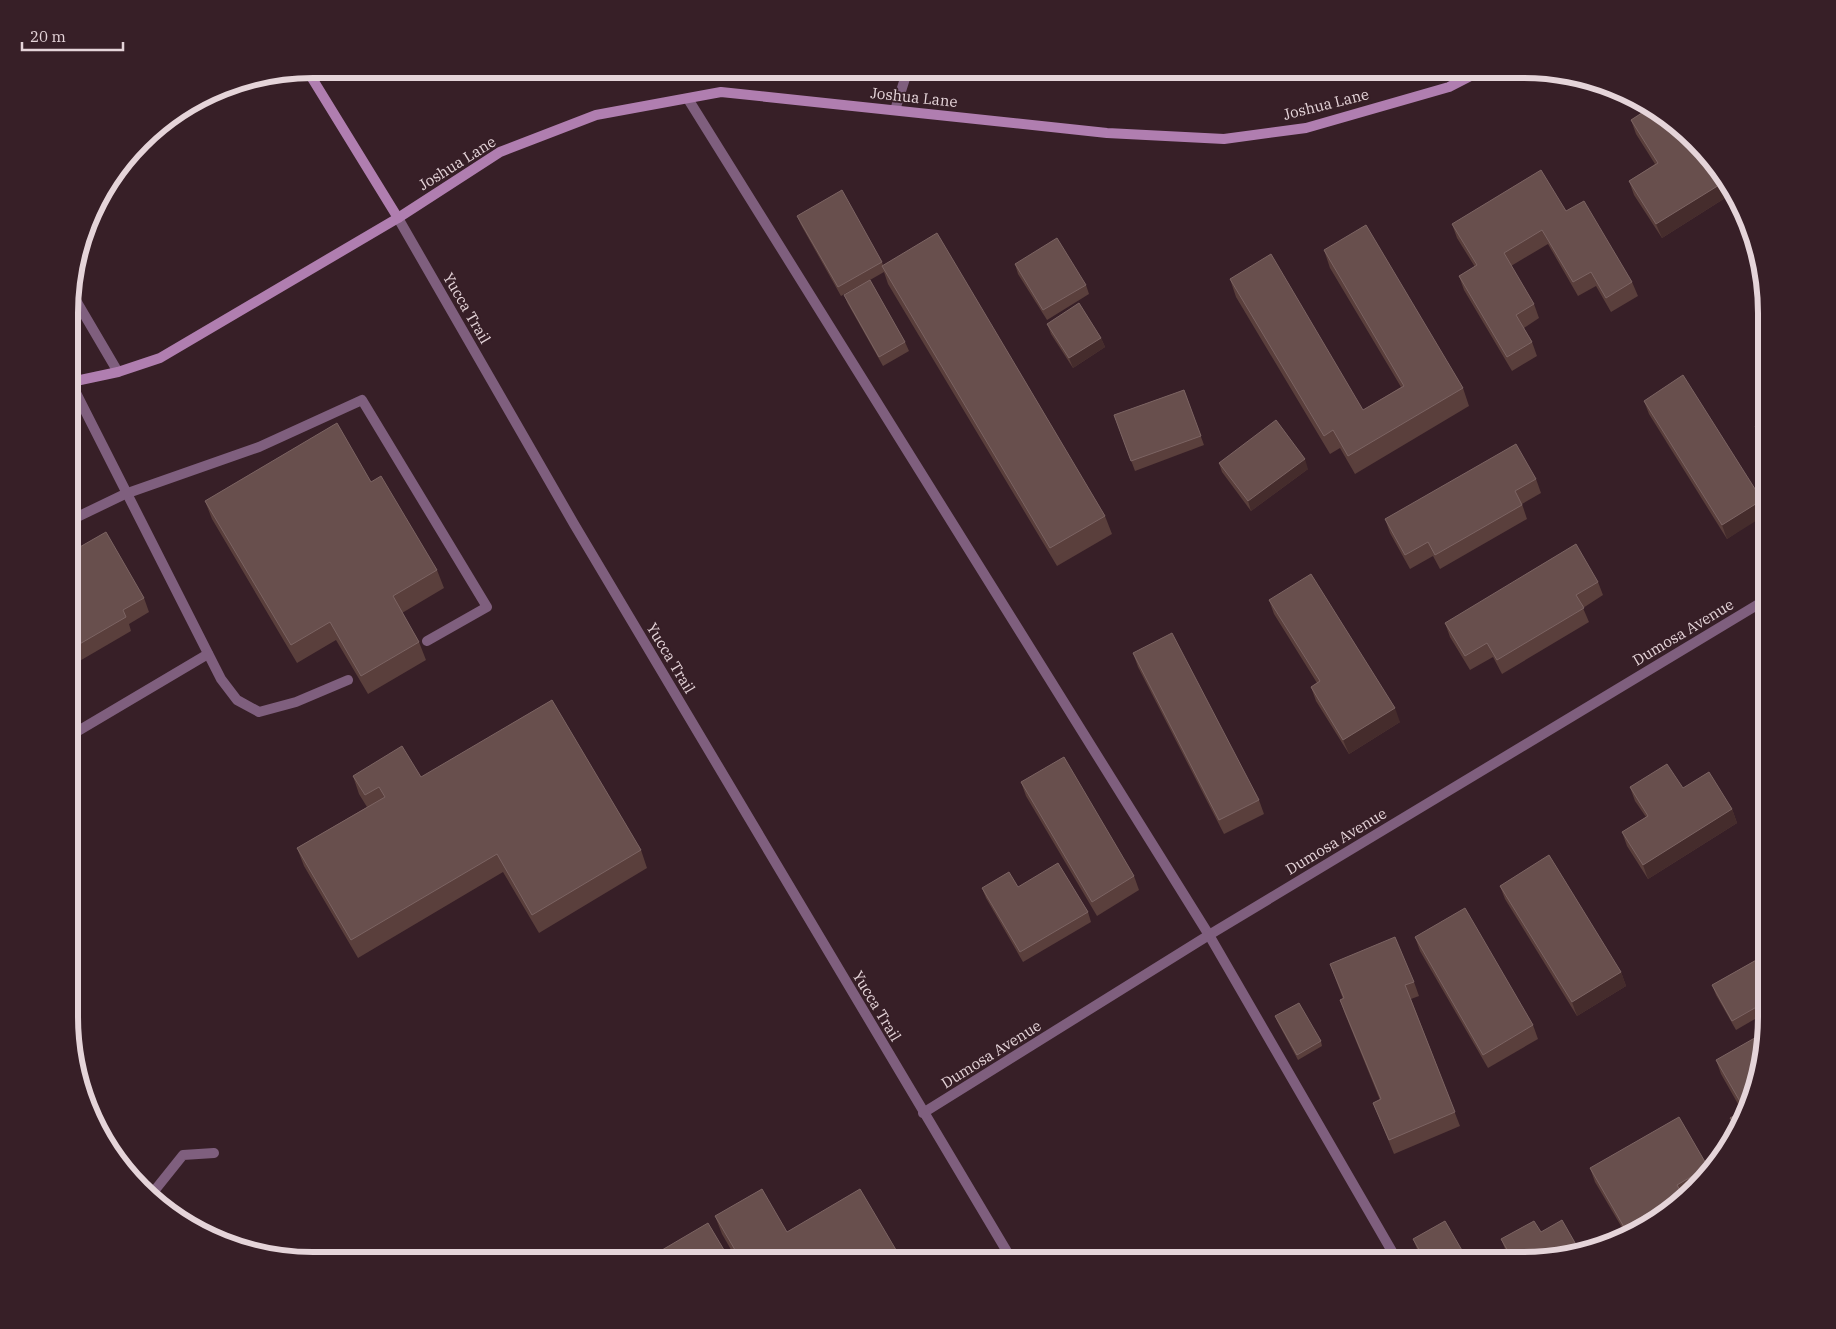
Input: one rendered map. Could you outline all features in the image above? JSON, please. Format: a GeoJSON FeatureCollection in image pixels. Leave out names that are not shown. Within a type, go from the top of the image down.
{"type":"FeatureCollection","features":[{"type":"Feature","properties":{"kind":"main road","name":"Yucca Trail"},"geometry":{"type":"LineString","coordinates":[[311,78],[398,218]]}},
{"type":"Feature","properties":{"kind":"main road","name":"Joshua Lane"},"geometry":{"type":"LineString","coordinates":[[78,381],[118,372],[160,358],[398,218],[500,152],[596,116],[721,92],[1107,133],[1224,139],[1306,128],[1449,87],[1466,78]]}},
{"type":"Feature","properties":{"kind":"street"},"geometry":{"type":"LineString","coordinates":[[895,110],[905,78]]}},
{"type":"Feature","properties":{"kind":"street"},"geometry":{"type":"LineString","coordinates":[[688,99],[1209,935],[1392,1252]]}},
{"type":"Feature","properties":{"kind":"street","name":"Yucca Trail"},"geometry":{"type":"LineString","coordinates":[[398,218],[574,524],[1007,1252]]}},
{"type":"Feature","properties":{"kind":"street"},"geometry":{"type":"LineString","coordinates":[[78,304],[118,372]]}},
{"type":"Feature","properties":{"kind":"street"},"geometry":{"type":"LineString","coordinates":[[78,397],[221,679],[238,700],[259,712],[296,702],[348,680]]}},
{"type":"Feature","properties":{"kind":"street"},"geometry":{"type":"LineString","coordinates":[[78,517],[126,494],[259,446],[362,400],[487,607],[426,642]]}},
{"type":"Feature","properties":{"kind":"street","name":"Dumosa Avenue"},"geometry":{"type":"LineString","coordinates":[[923,1113],[1209,935],[1759,604]]}},
{"type":"Feature","properties":{"kind":"street"},"geometry":{"type":"LineString","coordinates":[[78,731],[208,654]]}},
{"type":"Feature","properties":{"kind":"street"},"geometry":{"type":"LineString","coordinates":[[154,1191],[183,1155],[214,1153]]}},
{"type":"Feature","properties":{"kind":"building"},"geometry":{"type":"Polygon","coordinates":[[[1645,111],[1667,126],[1690,146],[1720,184],[1656,224],[1629,181],[1658,163],[1631,120],[1645,111]]]}},
{"type":"Feature","properties":{"kind":"building"},"geometry":{"type":"Polygon","coordinates":[[[1541,170],[1566,211],[1584,201],[1632,282],[1606,298],[1591,272],[1573,282],[1542,230],[1504,253],[1534,304],[1516,315],[1532,342],[1507,357],[1459,276],[1477,265],[1452,224],[1541,170]]]}},
{"type":"Feature","properties":{"kind":"building"},"geometry":{"type":"Polygon","coordinates":[[[842,190],[882,262],[838,287],[797,216],[842,190]]]}},
{"type":"Feature","properties":{"kind":"building"},"geometry":{"type":"Polygon","coordinates":[[[1366,225],[1463,388],[1348,456],[1333,430],[1324,436],[1230,279],[1271,254],[1363,410],[1404,386],[1324,250],[1366,225]]]}},
{"type":"Feature","properties":{"kind":"building"},"geometry":{"type":"Polygon","coordinates":[[[937,233],[1105,516],[1050,548],[882,266],[937,233]]]}},
{"type":"Feature","properties":{"kind":"building"},"geometry":{"type":"Polygon","coordinates":[[[1057,238],[1086,285],[1043,310],[1015,264],[1057,238]]]}},
{"type":"Feature","properties":{"kind":"building"},"geometry":{"type":"Polygon","coordinates":[[[870,280],[905,342],[879,357],[844,295],[870,280]]]}},
{"type":"Feature","properties":{"kind":"building"},"geometry":{"type":"Polygon","coordinates":[[[1079,303],[1101,338],[1069,358],[1047,324],[1079,303]]]}},
{"type":"Feature","properties":{"kind":"building"},"geometry":{"type":"Polygon","coordinates":[[[1683,375],[1759,495],[1759,502],[1722,525],[1644,401],[1683,375]]]}},
{"type":"Feature","properties":{"kind":"building"},"geometry":{"type":"Polygon","coordinates":[[[1184,390],[1201,436],[1131,461],[1114,415],[1184,390]]]}},
{"type":"Feature","properties":{"kind":"building"},"geometry":{"type":"Polygon","coordinates":[[[1276,420],[1305,459],[1248,501],[1219,463],[1276,420]]]}},
{"type":"Feature","properties":{"kind":"building"},"geometry":{"type":"Polygon","coordinates":[[[337,423],[371,482],[381,476],[437,570],[393,596],[419,642],[361,676],[330,622],[291,645],[205,501],[337,423]]]}},
{"type":"Feature","properties":{"kind":"building"},"geometry":{"type":"Polygon","coordinates":[[[1759,424],[1759,432],[1755,426],[1759,424]]]}},
{"type":"Feature","properties":{"kind":"building"},"geometry":{"type":"Polygon","coordinates":[[[1516,444],[1536,479],[1515,491],[1522,505],[1435,555],[1428,542],[1405,555],[1385,519],[1516,444]]]}},
{"type":"Feature","properties":{"kind":"building"},"geometry":{"type":"Polygon","coordinates":[[[106,532],[144,598],[123,610],[126,617],[78,645],[78,548],[106,532]]]}},
{"type":"Feature","properties":{"kind":"building"},"geometry":{"type":"Polygon","coordinates":[[[1576,544],[1598,582],[1576,595],[1584,608],[1497,660],[1487,643],[1465,656],[1445,623],[1576,544]]]}},
{"type":"Feature","properties":{"kind":"building"},"geometry":{"type":"Polygon","coordinates":[[[1311,574],[1395,708],[1343,740],[1311,687],[1320,681],[1269,600],[1311,574]]]}},
{"type":"Feature","properties":{"kind":"building"},"geometry":{"type":"Polygon","coordinates":[[[1172,633],[1259,800],[1219,820],[1133,653],[1172,633]]]}},
{"type":"Feature","properties":{"kind":"building"},"geometry":{"type":"Polygon","coordinates":[[[552,700],[641,850],[532,915],[497,854],[351,940],[297,848],[385,797],[379,787],[365,795],[353,776],[402,746],[421,777],[552,700]]]}},
{"type":"Feature","properties":{"kind":"building"},"geometry":{"type":"Polygon","coordinates":[[[1064,757],[1134,876],[1092,902],[1021,782],[1064,757]]]}},
{"type":"Feature","properties":{"kind":"building"},"geometry":{"type":"Polygon","coordinates":[[[1667,764],[1683,788],[1709,772],[1732,809],[1643,865],[1622,832],[1648,816],[1630,787],[1667,764]]]}},
{"type":"Feature","properties":{"kind":"building"},"geometry":{"type":"Polygon","coordinates":[[[1549,855],[1621,972],[1572,1002],[1500,886],[1549,855]]]}},
{"type":"Feature","properties":{"kind":"building"},"geometry":{"type":"Polygon","coordinates":[[[1058,863],[1088,912],[1020,952],[982,888],[1009,872],[1018,887],[1058,863]]]}},
{"type":"Feature","properties":{"kind":"building"},"geometry":{"type":"Polygon","coordinates":[[[1465,908],[1533,1025],[1483,1055],[1415,937],[1465,908]]]}},
{"type":"Feature","properties":{"kind":"building"},"geometry":{"type":"Polygon","coordinates":[[[1395,937],[1414,982],[1405,985],[1455,1112],[1389,1140],[1373,1103],[1381,1099],[1340,1000],[1344,998],[1330,964],[1395,937]]]}},
{"type":"Feature","properties":{"kind":"building"},"geometry":{"type":"Polygon","coordinates":[[[1759,959],[1759,1006],[1732,1021],[1712,985],[1759,959]]]}},
{"type":"Feature","properties":{"kind":"building"},"geometry":{"type":"Polygon","coordinates":[[[1299,1003],[1321,1041],[1297,1055],[1275,1016],[1299,1003]]]}},
{"type":"Feature","properties":{"kind":"building"},"geometry":{"type":"Polygon","coordinates":[[[1757,1036],[1754,1063],[1742,1105],[1716,1060],[1757,1036]]]}},
{"type":"Feature","properties":{"kind":"building"},"geometry":{"type":"Polygon","coordinates":[[[1738,1114],[1733,1123],[1730,1118],[1738,1114]]]}},
{"type":"Feature","properties":{"kind":"building"},"geometry":{"type":"Polygon","coordinates":[[[1679,1117],[1706,1164],[1701,1171],[1677,1185],[1681,1192],[1669,1202],[1624,1227],[1590,1168],[1679,1117]]]}},
{"type":"Feature","properties":{"kind":"building"},"geometry":{"type":"Polygon","coordinates":[[[762,1189],[787,1232],[860,1189],[897,1252],[736,1252],[715,1216],[762,1189]]]}},
{"type":"Feature","properties":{"kind":"building"},"geometry":{"type":"Polygon","coordinates":[[[1562,1220],[1576,1245],[1539,1251],[1508,1252],[1501,1239],[1534,1221],[1541,1232],[1562,1220]]]}},
{"type":"Feature","properties":{"kind":"building"},"geometry":{"type":"Polygon","coordinates":[[[1445,1221],[1463,1252],[1420,1252],[1413,1239],[1445,1221]]]}},
{"type":"Feature","properties":{"kind":"building"},"geometry":{"type":"Polygon","coordinates":[[[708,1223],[725,1252],[659,1252],[708,1223]]]}}]}
